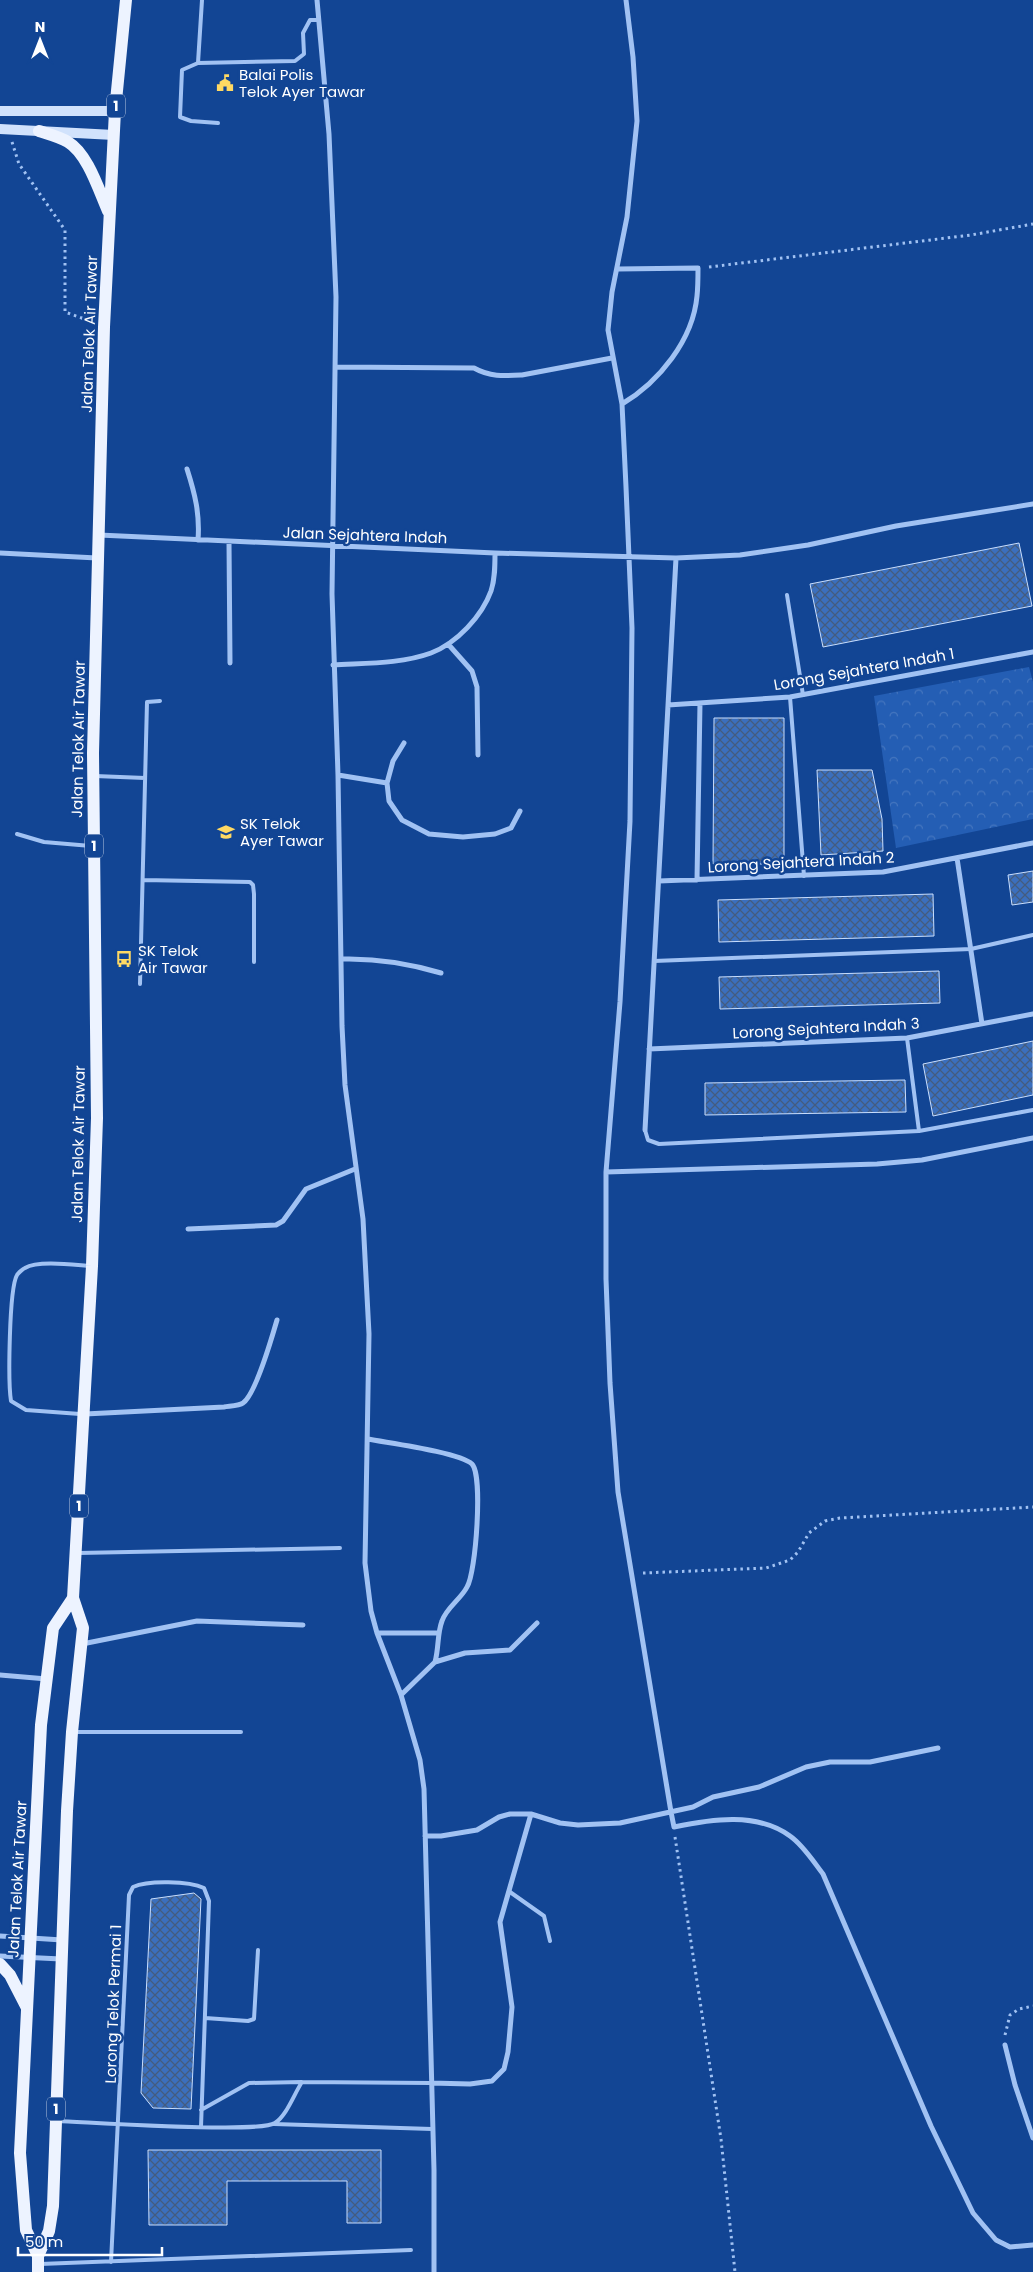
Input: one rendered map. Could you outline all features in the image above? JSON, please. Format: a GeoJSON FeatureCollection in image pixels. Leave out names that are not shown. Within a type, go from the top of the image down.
{"type":"FeatureCollection","features":[{"type":"Feature","properties":{"kind":"main road","name":"Jalan Telok Air Tawar"},"geometry":{"type":"LineString","coordinates":[[38,2264],[53,2206],[62,1940],[72,1732],[83,1628],[74,1598],[92,1266],[96,1118],[93,776],[104,326],[115,111],[126,0]]}},
{"type":"Feature","properties":{"kind":"main road"},"geometry":{"type":"LineString","coordinates":[[0,111],[115,111]]}},
{"type":"Feature","properties":{"kind":"main road"},"geometry":{"type":"LineString","coordinates":[[4,129],[114,135]]}},
{"type":"Feature","properties":{"kind":"main road"},"geometry":{"type":"LineString","coordinates":[[39,131],[69,143],[81,155],[91,172],[109,213]]}},
{"type":"Feature","properties":{"kind":"main road","name":"Jalan Telok Air Tawar"},"geometry":{"type":"LineString","coordinates":[[38,2264],[26,2230],[20,2153],[40,1726],[53,1628],[74,1598]]}},
{"type":"Feature","properties":{"kind":"main road"},"geometry":{"type":"LineString","coordinates":[[0,1964],[10,1975],[28,2008]]}},
{"type":"Feature","properties":{"kind":"street"},"geometry":{"type":"LineString","coordinates":[[317,0],[329,134],[336,297],[333,665],[338,775],[345,1085],[363,1219],[369,1334],[365,1563],[368,1597],[377,1633],[401,1695],[420,1760],[425,1836],[434,2272]]}},
{"type":"Feature","properties":{"kind":"street"},"geometry":{"type":"LineString","coordinates":[[626,0],[633,57],[637,121],[627,217],[612,292],[608,330],[622,404],[629,558],[632,628],[630,821],[620,1002],[606,1172],[606,1280],[610,1383],[618,1492],[671,1812],[674,1827],[700,1822],[752,1820],[779,1829],[792,1837],[807,1853],[823,1874],[931,2126],[973,2213],[996,2240],[1010,2247],[1033,2244]]}},
{"type":"Feature","properties":{"kind":"street"},"geometry":{"type":"LineString","coordinates":[[618,269],[698,268],[697,297],[679,348],[655,379],[636,396],[622,404]]}},
{"type":"Feature","properties":{"kind":"street"},"geometry":{"type":"LineString","coordinates":[[336,367],[474,368],[484,374],[509,376],[612,358]]}},
{"type":"Feature","properties":{"kind":"street"},"geometry":{"type":"LineString","coordinates":[[187,470],[196,497],[199,520],[198,540]]}},
{"type":"Feature","properties":{"kind":"street","name":"Jalan Sejahtera Indah"},"geometry":{"type":"LineString","coordinates":[[99,535],[495,553],[676,558],[740,555],[808,545],[896,526],[1033,504]]}},
{"type":"Feature","properties":{"kind":"street"},"geometry":{"type":"LineString","coordinates":[[230,542],[230,663]]}},
{"type":"Feature","properties":{"kind":"street"},"geometry":{"type":"LineString","coordinates":[[0,553],[98,558]]}},
{"type":"Feature","properties":{"kind":"street"},"geometry":{"type":"LineString","coordinates":[[333,665],[404,660],[432,653],[448,644],[463,632],[478,615],[491,591],[495,572],[495,553]]}},
{"type":"Feature","properties":{"kind":"street"},"geometry":{"type":"LineString","coordinates":[[645,1130],[676,558]]}},
{"type":"Feature","properties":{"kind":"street"},"geometry":{"type":"LineString","coordinates":[[448,644],[472,671],[477,687],[478,755]]}},
{"type":"Feature","properties":{"kind":"street","name":"Lorong Sejahtera Indah 1"},"geometry":{"type":"LineString","coordinates":[[668,705],[790,697],[1033,652]]}},
{"type":"Feature","properties":{"kind":"street"},"geometry":{"type":"LineString","coordinates":[[697,880],[700,703]]}},
{"type":"Feature","properties":{"kind":"street"},"geometry":{"type":"LineString","coordinates":[[404,742],[392,761],[387,783],[389,801],[402,820],[429,834],[462,837],[495,834],[511,828],[520,811]]}},
{"type":"Feature","properties":{"kind":"street"},"geometry":{"type":"LineString","coordinates":[[338,775],[387,783]]}},
{"type":"Feature","properties":{"kind":"street","name":"Lorong Sejahtera Indah 2"},"geometry":{"type":"LineString","coordinates":[[658,881],[883,872],[1033,843]]}},
{"type":"Feature","properties":{"kind":"street"},"geometry":{"type":"LineString","coordinates":[[957,858],[982,1024]]}},
{"type":"Feature","properties":{"kind":"street"},"geometry":{"type":"LineString","coordinates":[[341,958],[387,960],[442,973]]}},
{"type":"Feature","properties":{"kind":"street","name":"Lorong Sejahtera Indah 3"},"geometry":{"type":"LineString","coordinates":[[649,1050],[907,1038],[1033,1014]]}},
{"type":"Feature","properties":{"kind":"street"},"geometry":{"type":"LineString","coordinates":[[606,1172],[876,1164],[922,1160],[1033,1138]]}},
{"type":"Feature","properties":{"kind":"street"},"geometry":{"type":"LineString","coordinates":[[188,1229],[276,1225],[283,1221],[306,1188],[356,1169]]}},
{"type":"Feature","properties":{"kind":"street"},"geometry":{"type":"LineString","coordinates":[[85,1414],[224,1407],[244,1403],[251,1392],[266,1357],[278,1320]]}},
{"type":"Feature","properties":{"kind":"street"},"geometry":{"type":"LineString","coordinates":[[368,1439],[456,1456],[471,1463],[476,1470],[478,1501],[472,1575],[467,1587],[443,1618],[438,1633],[435,1662]]}},
{"type":"Feature","properties":{"kind":"street"},"geometry":{"type":"LineString","coordinates":[[82,1644],[197,1620],[303,1625]]}},
{"type":"Feature","properties":{"kind":"street"},"geometry":{"type":"LineString","coordinates":[[401,1695],[435,1662],[465,1653],[510,1650],[537,1623]]}},
{"type":"Feature","properties":{"kind":"street"},"geometry":{"type":"LineString","coordinates":[[377,1633],[438,1633]]}},
{"type":"Feature","properties":{"kind":"street"},"geometry":{"type":"LineString","coordinates":[[0,1676],[47,1679]]}},
{"type":"Feature","properties":{"kind":"street"},"geometry":{"type":"LineString","coordinates":[[425,1836],[442,1836],[477,1830],[499,1817],[510,1814],[531,1814],[560,1823],[596,1825],[620,1823],[671,1812],[693,1806],[712,1797],[759,1787],[806,1767],[830,1762],[870,1762],[938,1748]]}},
{"type":"Feature","properties":{"kind":"street"},"geometry":{"type":"LineString","coordinates":[[431,2084],[470,2084],[492,2081],[504,2069],[508,2052],[512,2006],[500,1922],[531,1814]]}},
{"type":"Feature","properties":{"kind":"street"},"geometry":{"type":"LineString","coordinates":[[0,1936],[62,1940]]}},
{"type":"Feature","properties":{"kind":"street"},"geometry":{"type":"LineString","coordinates":[[0,1956],[62,1959]]}},
{"type":"Feature","properties":{"kind":"street"},"geometry":{"type":"LineString","coordinates":[[1005,2046],[1015,2085],[1033,2138]]}},
{"type":"Feature","properties":{"kind":"lane"},"geometry":{"type":"LineString","coordinates":[[198,63],[202,0]]}},
{"type":"Feature","properties":{"kind":"lane"},"geometry":{"type":"LineString","coordinates":[[218,123],[191,121],[180,117],[182,70],[198,63],[295,61],[304,54],[303,33],[310,20],[319,20]]}},
{"type":"Feature","properties":{"kind":"lane"},"geometry":{"type":"LineString","coordinates":[[787,596],[803,695]]}},
{"type":"Feature","properties":{"kind":"lane"},"geometry":{"type":"LineString","coordinates":[[790,697],[804,876]]}},
{"type":"Feature","properties":{"kind":"lane"},"geometry":{"type":"LineString","coordinates":[[140,984],[147,702],[160,701]]}},
{"type":"Feature","properties":{"kind":"lane"},"geometry":{"type":"LineString","coordinates":[[93,776],[145,778]]}},
{"type":"Feature","properties":{"kind":"lane"},"geometry":{"type":"LineString","coordinates":[[17,834],[44,842],[94,846]]}},
{"type":"Feature","properties":{"kind":"lane"},"geometry":{"type":"LineString","coordinates":[[143,880],[250,882],[253,886],[254,894],[254,962]]}},
{"type":"Feature","properties":{"kind":"lane"},"geometry":{"type":"LineString","coordinates":[[654,961],[971,949],[1033,936]]}},
{"type":"Feature","properties":{"kind":"lane"},"geometry":{"type":"LineString","coordinates":[[907,1038],[919,1131]]}},
{"type":"Feature","properties":{"kind":"lane"},"geometry":{"type":"LineString","coordinates":[[645,1130],[648,1140],[660,1144],[919,1131],[1033,1110]]}},
{"type":"Feature","properties":{"kind":"lane"},"geometry":{"type":"LineString","coordinates":[[85,1414],[26,1410],[11,1401],[9,1384],[12,1295],[17,1275],[26,1267],[43,1264],[92,1266]]}},
{"type":"Feature","properties":{"kind":"lane"},"geometry":{"type":"LineString","coordinates":[[76,1553],[340,1548]]}},
{"type":"Feature","properties":{"kind":"lane"},"geometry":{"type":"LineString","coordinates":[[72,1732],[241,1732]]}},
{"type":"Feature","properties":{"kind":"lane","name":"Lorong Telok Permai 1"},"geometry":{"type":"LineString","coordinates":[[111,2262],[120,2123],[129,1895],[133,1887],[142,1883],[160,1883],[195,1884],[204,1888],[209,1901],[204,2018]]}},
{"type":"Feature","properties":{"kind":"lane"},"geometry":{"type":"LineString","coordinates":[[510,1892],[544,1916],[550,1942]]}},
{"type":"Feature","properties":{"kind":"lane"},"geometry":{"type":"LineString","coordinates":[[201,2127],[204,2018],[248,2021],[254,2019],[256,2011],[258,1950]]}},
{"type":"Feature","properties":{"kind":"lane"},"geometry":{"type":"LineString","coordinates":[[274,2124],[283,2114],[302,2082]]}},
{"type":"Feature","properties":{"kind":"lane"},"geometry":{"type":"LineString","coordinates":[[201,2110],[249,2083],[431,2084]]}},
{"type":"Feature","properties":{"kind":"lane"},"geometry":{"type":"LineString","coordinates":[[55,2121],[201,2127],[274,2124],[432,2129]]}},
{"type":"Feature","properties":{"kind":"lane"},"geometry":{"type":"LineString","coordinates":[[38,2264],[411,2250]]}},
{"type":"Feature","properties":{"kind":"path"},"geometry":{"type":"LineString","coordinates":[[4,129],[19,164],[65,230],[66,312],[104,326]]}},
{"type":"Feature","properties":{"kind":"path"},"geometry":{"type":"LineString","coordinates":[[698,268],[971,235],[1033,224]]}},
{"type":"Feature","properties":{"kind":"path"},"geometry":{"type":"LineString","coordinates":[[632,1575],[766,1568],[790,1560],[798,1552],[809,1533],[825,1521],[840,1518],[1033,1507]]}},
{"type":"Feature","properties":{"kind":"path"},"geometry":{"type":"LineString","coordinates":[[674,1827],[720,2139],[735,2272]]}},
{"type":"Feature","properties":{"kind":"path"},"geometry":{"type":"LineString","coordinates":[[1005,2046],[1005,2030],[1010,2016],[1019,2009],[1033,2006]]}},
{"type":"Feature","properties":{"kind":"green space"},"geometry":{"type":"Polygon","coordinates":[[[1029,667],[1033,682],[1033,819],[896,848],[874,696],[1029,667]]]}},
{"type":"Feature","properties":{"kind":"building"},"geometry":{"type":"Polygon","coordinates":[[[1019,543],[1032,606],[823,647],[810,584],[1019,543]]]}},
{"type":"Feature","properties":{"kind":"building"},"geometry":{"type":"Polygon","coordinates":[[[714,718],[784,718],[784,864],[713,864],[714,718]]]}},
{"type":"Feature","properties":{"kind":"building"},"geometry":{"type":"Polygon","coordinates":[[[817,770],[872,770],[882,819],[883,851],[821,855],[817,770]]]}},
{"type":"Feature","properties":{"kind":"building"},"geometry":{"type":"Polygon","coordinates":[[[1033,871],[1033,902],[1012,905],[1008,875],[1033,871]]]}},
{"type":"Feature","properties":{"kind":"building"},"geometry":{"type":"Polygon","coordinates":[[[933,894],[934,936],[719,942],[718,900],[933,894]]]}},
{"type":"Feature","properties":{"kind":"building"},"geometry":{"type":"Polygon","coordinates":[[[939,971],[940,1003],[720,1009],[719,977],[939,971]]]}},
{"type":"Feature","properties":{"kind":"building"},"geometry":{"type":"Polygon","coordinates":[[[1033,1041],[1033,1095],[933,1116],[923,1064],[1033,1041]]]}},
{"type":"Feature","properties":{"kind":"building"},"geometry":{"type":"Polygon","coordinates":[[[905,1080],[906,1112],[705,1115],[705,1083],[905,1080]]]}},
{"type":"Feature","properties":{"kind":"building"},"geometry":{"type":"Polygon","coordinates":[[[194,1893],[201,1899],[191,2109],[153,2108],[141,2093],[151,1899],[194,1893]]]}},
{"type":"Feature","properties":{"kind":"building"},"geometry":{"type":"Polygon","coordinates":[[[148,2150],[381,2150],[381,2223],[347,2223],[347,2181],[227,2181],[227,2225],[149,2225],[148,2150]]]}},
{"type":"Feature","properties":{"kind":"place","name":"Balai Polis Telok Ayer Tawar"},"geometry":{"type":"Point","coordinates":[225,83]}},
{"type":"Feature","properties":{"kind":"place","name":"SK Telok Ayer Tawar"},"geometry":{"type":"Point","coordinates":[226,832]}},
{"type":"Feature","properties":{"kind":"place","name":"SK Telok Air Tawar"},"geometry":{"type":"Point","coordinates":[124,959]}}]}
